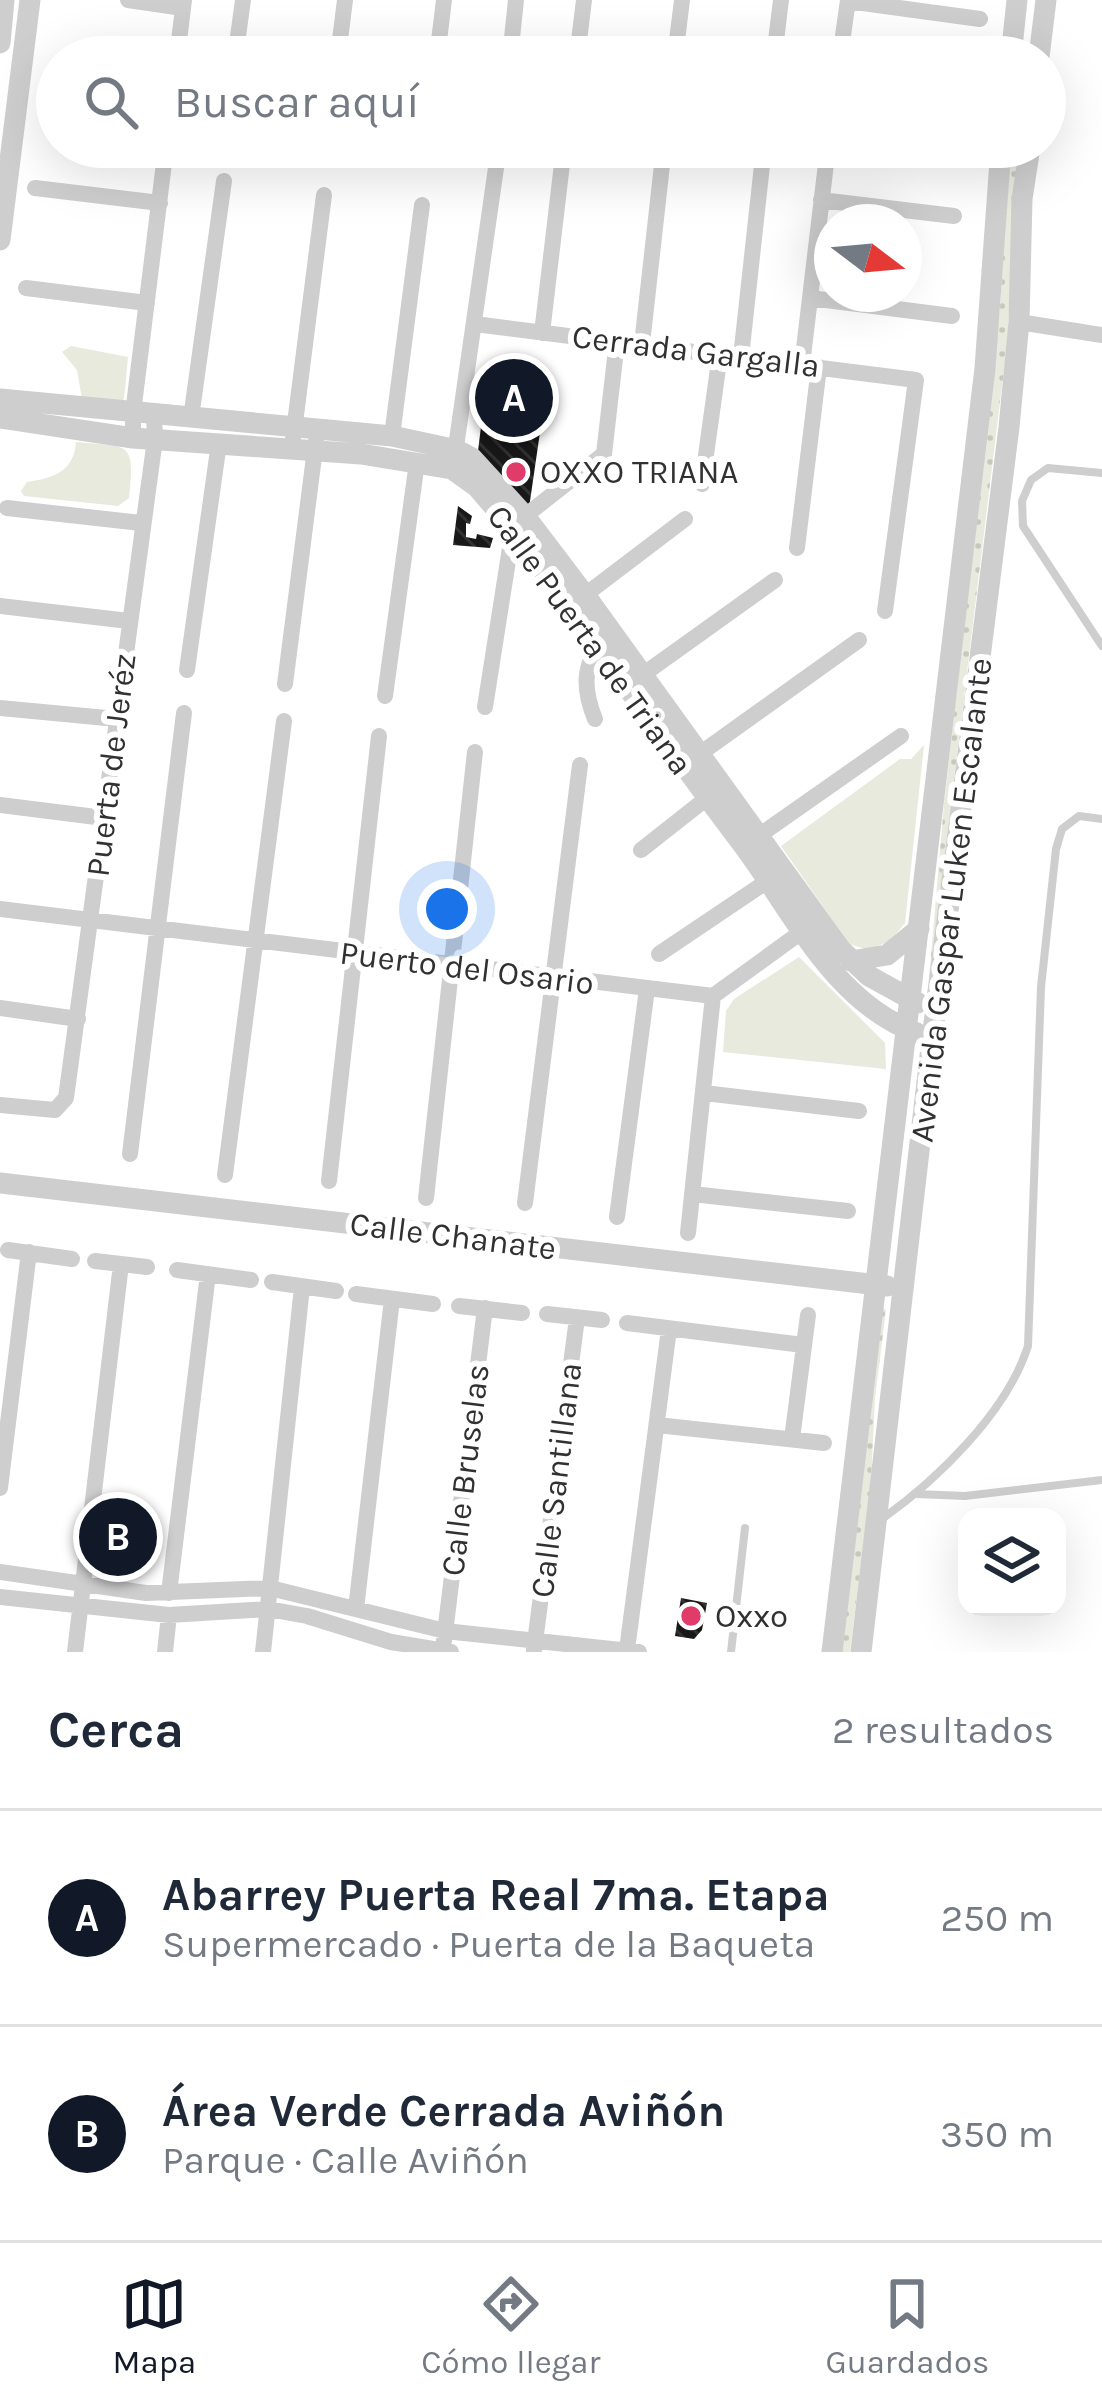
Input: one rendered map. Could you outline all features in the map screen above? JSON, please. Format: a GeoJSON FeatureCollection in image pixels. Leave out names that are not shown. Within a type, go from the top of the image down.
{"type":"FeatureCollection","features":[{"type":"Feature","properties":{"kind":"street"},"geometry":{"type":"LineString","coordinates":[[0,241],[30,0]]}},
{"type":"Feature","properties":{"kind":"street"},"geometry":{"type":"LineString","coordinates":[[128,0],[183,4],[179,36]]}},
{"type":"Feature","properties":{"kind":"street"},"geometry":{"type":"LineString","coordinates":[[238,36],[243,0]]}},
{"type":"Feature","properties":{"kind":"street"},"geometry":{"type":"LineString","coordinates":[[340,36],[345,0]]}},
{"type":"Feature","properties":{"kind":"street"},"geometry":{"type":"LineString","coordinates":[[440,36],[444,0]]}},
{"type":"Feature","properties":{"kind":"street"},"geometry":{"type":"LineString","coordinates":[[513,36],[517,0]]}},
{"type":"Feature","properties":{"kind":"street"},"geometry":{"type":"LineString","coordinates":[[580,36],[584,0]]}},
{"type":"Feature","properties":{"kind":"street"},"geometry":{"type":"LineString","coordinates":[[678,36],[682,0]]}},
{"type":"Feature","properties":{"kind":"street"},"geometry":{"type":"LineString","coordinates":[[777,36],[781,0]]}},
{"type":"Feature","properties":{"kind":"street"},"geometry":{"type":"LineString","coordinates":[[843,36],[848,0],[980,19]]}},
{"type":"Feature","properties":{"kind":"street"},"geometry":{"type":"LineString","coordinates":[[1013,36],[1017,0]]}},
{"type":"Feature","properties":{"kind":"street"},"geometry":{"type":"LineString","coordinates":[[1042,36],[1046,0]]}},
{"type":"Feature","properties":{"kind":"street"},"geometry":{"type":"LineString","coordinates":[[1,25],[27,30]]}},
{"type":"Feature","properties":{"kind":"street","name":"Puerta de Jeréz"},"geometry":{"type":"LineString","coordinates":[[0,1105],[56,1110],[66,1098],[141,523],[147,303],[164,168]]}},
{"type":"Feature","properties":{"kind":"street"},"geometry":{"type":"LineString","coordinates":[[455,459],[496,168]]}},
{"type":"Feature","properties":{"kind":"street"},"geometry":{"type":"LineString","coordinates":[[542,333],[562,168]]}},
{"type":"Feature","properties":{"kind":"street"},"geometry":{"type":"LineString","coordinates":[[641,344],[662,168]]}},
{"type":"Feature","properties":{"kind":"street"},"geometry":{"type":"LineString","coordinates":[[741,357],[762,168]]}},
{"type":"Feature","properties":{"kind":"street"},"geometry":{"type":"LineString","coordinates":[[797,548],[810,366],[809,298],[825,168]]}},
{"type":"Feature","properties":{"kind":"street","name":"Avenida Gaspar Luken Escalante"},"geometry":{"type":"LineString","coordinates":[[832,1652],[985,368],[999,168]]}},
{"type":"Feature","properties":{"kind":"street","name":"Avenida Gaspar Luken Escalante"},"geometry":{"type":"LineString","coordinates":[[861,1652],[935,1010],[1007,449],[1027,168]]}},
{"type":"Feature","properties":{"kind":"street"},"geometry":{"type":"LineString","coordinates":[[191,418],[224,182]]}},
{"type":"Feature","properties":{"kind":"street"},"geometry":{"type":"LineString","coordinates":[[35,188],[160,203]]}},
{"type":"Feature","properties":{"kind":"street"},"geometry":{"type":"LineString","coordinates":[[285,684],[324,196]]}},
{"type":"Feature","properties":{"kind":"street"},"geometry":{"type":"LineString","coordinates":[[821,200],[954,216]]}},
{"type":"Feature","properties":{"kind":"street"},"geometry":{"type":"LineString","coordinates":[[392,436],[422,205]]}},
{"type":"Feature","properties":{"kind":"street"},"geometry":{"type":"LineString","coordinates":[[26,288],[147,303]]}},
{"type":"Feature","properties":{"kind":"street"},"geometry":{"type":"LineString","coordinates":[[809,298],[952,316]]}},
{"type":"Feature","properties":{"kind":"street"},"geometry":{"type":"LineString","coordinates":[[1019,322],[1102,335]]}},
{"type":"Feature","properties":{"kind":"street","name":"Cerrada Gargalla"},"geometry":{"type":"LineString","coordinates":[[475,324],[916,380],[885,611]]}},
{"type":"Feature","properties":{"kind":"street"},"geometry":{"type":"LineString","coordinates":[[484,706],[519,523],[604,454],[617,341]]}},
{"type":"Feature","properties":{"kind":"street"},"geometry":{"type":"LineString","coordinates":[[702,484],[719,354]]}},
{"type":"Feature","properties":{"kind":"street"},"geometry":{"type":"LineString","coordinates":[[0,399],[144,438],[416,462],[455,459]]}},
{"type":"Feature","properties":{"kind":"street"},"geometry":{"type":"LineString","coordinates":[[0,418],[144,414],[304,426],[392,436],[455,459]]}},
{"type":"Feature","properties":{"kind":"street"},"geometry":{"type":"LineString","coordinates":[[187,670],[220,443]]}},
{"type":"Feature","properties":{"kind":"street","name":"Calle Puerta de Triana"},"geometry":{"type":"LineString","coordinates":[[455,459],[477,488],[519,523],[585,595],[606,640],[641,676],[692,760],[707,798],[752,841]]}},
{"type":"Feature","properties":{"kind":"street"},"geometry":{"type":"LineString","coordinates":[[385,696],[416,462]]}},
{"type":"Feature","properties":{"kind":"street"},"geometry":{"type":"LineString","coordinates":[[7,508],[141,523]]}},
{"type":"Feature","properties":{"kind":"street"},"geometry":{"type":"LineString","coordinates":[[585,595],[685,519]]}},
{"type":"Feature","properties":{"kind":"street","name":"Calle Puerta de Triana"},"geometry":{"type":"LineString","coordinates":[[519,523],[811,925],[829,967],[863,986],[935,1010]]}},
{"type":"Feature","properties":{"kind":"street"},"geometry":{"type":"LineString","coordinates":[[641,676],[775,580]]}},
{"type":"Feature","properties":{"kind":"street"},"geometry":{"type":"LineString","coordinates":[[0,606],[129,621]]}},
{"type":"Feature","properties":{"kind":"street"},"geometry":{"type":"LineString","coordinates":[[595,719],[586,685],[590,659],[606,640]]}},
{"type":"Feature","properties":{"kind":"street"},"geometry":{"type":"LineString","coordinates":[[692,760],[859,640]]}},
{"type":"Feature","properties":{"kind":"street"},"geometry":{"type":"LineString","coordinates":[[0,708],[117,719]]}},
{"type":"Feature","properties":{"kind":"street"},"geometry":{"type":"LineString","coordinates":[[130,1154],[184,713]]}},
{"type":"Feature","properties":{"kind":"street"},"geometry":{"type":"LineString","coordinates":[[225,1174],[284,721]]}},
{"type":"Feature","properties":{"kind":"street"},"geometry":{"type":"LineString","coordinates":[[329,1181],[379,736]]}},
{"type":"Feature","properties":{"kind":"street"},"geometry":{"type":"LineString","coordinates":[[752,841],[901,736]]}},
{"type":"Feature","properties":{"kind":"street"},"geometry":{"type":"LineString","coordinates":[[426,1198],[476,752]]}},
{"type":"Feature","properties":{"kind":"street"},"geometry":{"type":"LineString","coordinates":[[524,1203],[580,765]]}},
{"type":"Feature","properties":{"kind":"street"},"geometry":{"type":"LineString","coordinates":[[641,850],[707,798]]}},
{"type":"Feature","properties":{"kind":"street"},"geometry":{"type":"LineString","coordinates":[[0,805],[104,818]]}},
{"type":"Feature","properties":{"kind":"street"},"geometry":{"type":"LineString","coordinates":[[659,954],[776,875]]}},
{"type":"Feature","properties":{"kind":"street","name":"Puerto del Osario"},"geometry":{"type":"LineString","coordinates":[[0,909],[713,996]]}},
{"type":"Feature","properties":{"kind":"street"},"geometry":{"type":"LineString","coordinates":[[688,1233],[713,996],[811,925]]}},
{"type":"Feature","properties":{"kind":"street","name":"Calle Puerta de Triana"},"geometry":{"type":"LineString","coordinates":[[811,925],[851,961],[863,986],[906,1029],[932,1039]]}},
{"type":"Feature","properties":{"kind":"street"},"geometry":{"type":"LineString","coordinates":[[851,961],[887,956],[919,928]]}},
{"type":"Feature","properties":{"kind":"street"},"geometry":{"type":"LineString","coordinates":[[617,1217],[647,989]]}},
{"type":"Feature","properties":{"kind":"street"},"geometry":{"type":"LineString","coordinates":[[0,1008],[78,1019]]}},
{"type":"Feature","properties":{"kind":"street"},"geometry":{"type":"LineString","coordinates":[[704,1093],[859,1111]]}},
{"type":"Feature","properties":{"kind":"street","name":"Calle Chanate"},"geometry":{"type":"LineString","coordinates":[[0,1183],[906,1288]]}},
{"type":"Feature","properties":{"kind":"street"},"geometry":{"type":"LineString","coordinates":[[692,1194],[848,1211]]}},
{"type":"Feature","properties":{"kind":"street"},"geometry":{"type":"LineString","coordinates":[[8,1250],[72,1259]]}},
{"type":"Feature","properties":{"kind":"street"},"geometry":{"type":"LineString","coordinates":[[0,1488],[29,1252]]}},
{"type":"Feature","properties":{"kind":"street"},"geometry":{"type":"LineString","coordinates":[[95,1261],[147,1267]]}},
{"type":"Feature","properties":{"kind":"street"},"geometry":{"type":"LineString","coordinates":[[76,1652],[121,1264]]}},
{"type":"Feature","properties":{"kind":"street"},"geometry":{"type":"LineString","coordinates":[[177,1270],[251,1280]]}},
{"type":"Feature","properties":{"kind":"street"},"geometry":{"type":"LineString","coordinates":[[169,1594],[208,1274]]}},
{"type":"Feature","properties":{"kind":"street"},"geometry":{"type":"LineString","coordinates":[[272,1282],[336,1291]]}},
{"type":"Feature","properties":{"kind":"street"},"geometry":{"type":"LineString","coordinates":[[263,1652],[302,1286]]}},
{"type":"Feature","properties":{"kind":"street"},"geometry":{"type":"LineString","coordinates":[[356,1294],[433,1304]]}},
{"type":"Feature","properties":{"kind":"street"},"geometry":{"type":"LineString","coordinates":[[356,1609],[392,1299]]}},
{"type":"Feature","properties":{"kind":"street"},"geometry":{"type":"LineString","coordinates":[[459,1306],[522,1312]]}},
{"type":"Feature","properties":{"kind":"street","name":"Calle Bruselas"},"geometry":{"type":"LineString","coordinates":[[446,1652],[485,1309]]}},
{"type":"Feature","properties":{"kind":"street"},"geometry":{"type":"LineString","coordinates":[[547,1314],[602,1320]]}},
{"type":"Feature","properties":{"kind":"street"},"geometry":{"type":"LineString","coordinates":[[792,1439],[808,1316]]}},
{"type":"Feature","properties":{"kind":"street","name":"Calle Santillana"},"geometry":{"type":"LineString","coordinates":[[535,1647],[578,1318]]}},
{"type":"Feature","properties":{"kind":"street"},"geometry":{"type":"LineString","coordinates":[[627,1323],[803,1345]]}},
{"type":"Feature","properties":{"kind":"street"},"geometry":{"type":"LineString","coordinates":[[0,1572],[169,1594],[270,1588],[445,1631],[535,1647],[633,1651],[669,1329]]}},
{"type":"Feature","properties":{"kind":"street"},"geometry":{"type":"LineString","coordinates":[[657,1425],[824,1443]]}},
{"type":"Feature","properties":{"kind":"street"},"geometry":{"type":"LineString","coordinates":[[0,1598],[169,1615],[268,1609],[446,1652]]}},
{"type":"Feature","properties":{"kind":"street"},"geometry":{"type":"LineString","coordinates":[[165,1652],[169,1615]]}},
{"type":"Feature","properties":{"kind":"street"},"geometry":{"type":"LineString","coordinates":[[354,1652],[356,1630]]}},
{"type":"Feature","properties":{"kind":"lane"},"geometry":{"type":"LineString","coordinates":[[1102,473],[1048,468],[1030,480],[1022,501],[1023,526],[1102,646]]}},
{"type":"Feature","properties":{"kind":"lane"},"geometry":{"type":"LineString","coordinates":[[876,1523],[916,1494],[989,1417],[1019,1374],[1028,1346],[1041,987],[1056,849],[1062,829],[1079,816],[1102,819]]}},
{"type":"Feature","properties":{"kind":"lane"},"geometry":{"type":"LineString","coordinates":[[916,1494],[965,1496],[1102,1480]]}},
{"type":"Feature","properties":{"kind":"lane"},"geometry":{"type":"LineString","coordinates":[[731,1652],[746,1528]]}},
{"type":"Feature","properties":{"kind":"shaded area"},"geometry":{"type":"Polygon","coordinates":[[[1008,168],[1018,168],[1007,345],[928,991],[944,804],[1000,308],[1008,168]]]}},
{"type":"Feature","properties":{"kind":"shaded area"},"geometry":{"type":"Polygon","coordinates":[[[71,346],[128,357],[124,399],[118,403],[82,399],[77,370],[62,352],[71,346]]]}},
{"type":"Feature","properties":{"kind":"shaded area"},"geometry":{"type":"Polygon","coordinates":[[[76,442],[125,450],[131,465],[129,498],[118,506],[24,496],[21,491],[27,482],[66,467],[76,442]]]}},
{"type":"Feature","properties":{"kind":"shaded area"},"geometry":{"type":"Polygon","coordinates":[[[924,745],[905,923],[890,941],[868,950],[849,944],[781,846],[900,759],[911,759],[924,745]]]}},
{"type":"Feature","properties":{"kind":"shaded area"},"geometry":{"type":"Polygon","coordinates":[[[799,957],[885,1043],[886,1069],[723,1052],[726,1011],[734,999],[799,957]]]}},
{"type":"Feature","properties":{"kind":"shaded area"},"geometry":{"type":"Polygon","coordinates":[[[882,1307],[886,1310],[871,1481],[850,1652],[840,1652],[882,1307]]]}},
{"type":"Feature","properties":{"kind":"building"},"geometry":{"type":"Polygon","coordinates":[[[487,378],[547,384],[529,508],[478,451],[487,378]]]}},
{"type":"Feature","properties":{"kind":"building"},"geometry":{"type":"Polygon","coordinates":[[[458,506],[472,516],[470,524],[466,523],[466,537],[493,538],[490,548],[453,545],[458,506]]]}},
{"type":"Feature","properties":{"kind":"building","name":"Oxxo"},"geometry":{"type":"Polygon","coordinates":[[[681,1598],[707,1603],[702,1630],[694,1639],[675,1636],[681,1598]]]}},
{"type":"Feature","properties":{"kind":"place","name":"Abarrey Puerta Real 7ma. Etapa"},"geometry":{"type":"Point","coordinates":[514,398]}},
{"type":"Feature","properties":{"kind":"place","name":"OXXO TRIANA"},"geometry":{"type":"Point","coordinates":[516,472]}},
{"type":"Feature","properties":{"kind":"place","name":"Área Verde Cerrada Aviñón"},"geometry":{"type":"Point","coordinates":[118,1537]}},
{"type":"Feature","properties":{"kind":"place","name":"Oxxo"},"geometry":{"type":"Point","coordinates":[691,1616]}}]}
